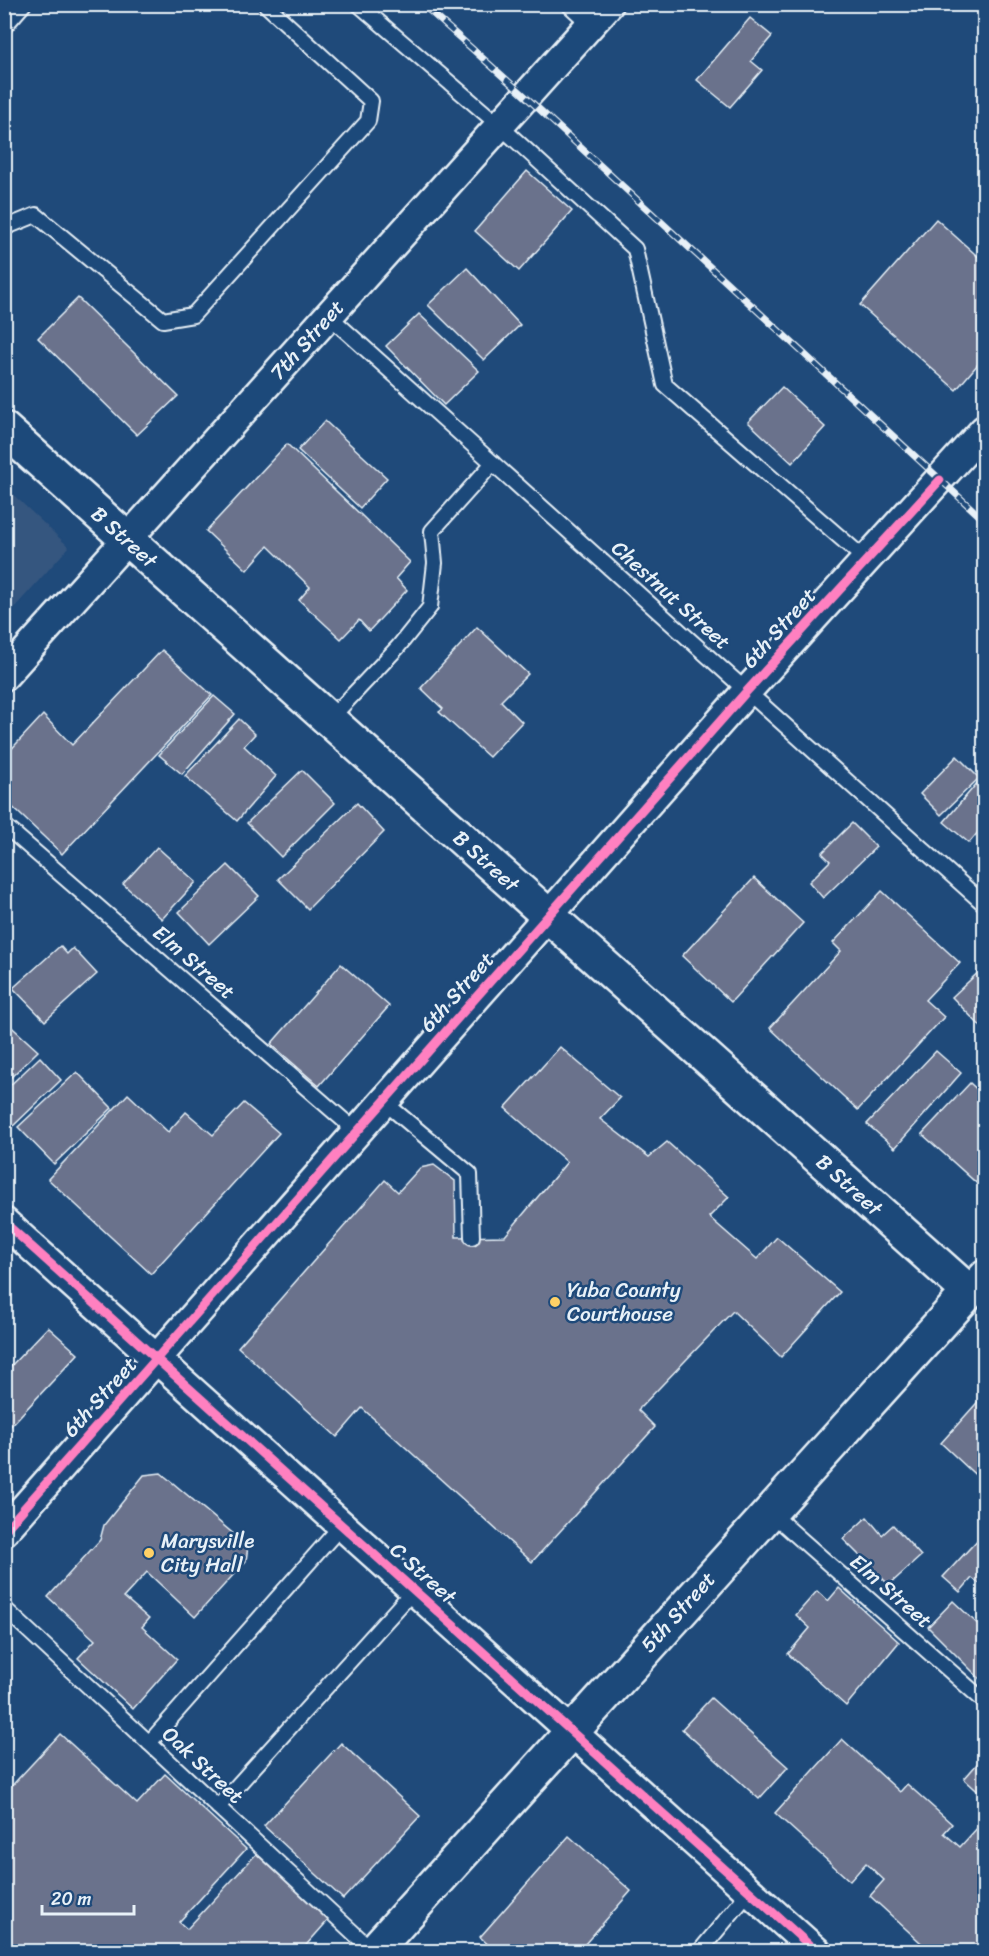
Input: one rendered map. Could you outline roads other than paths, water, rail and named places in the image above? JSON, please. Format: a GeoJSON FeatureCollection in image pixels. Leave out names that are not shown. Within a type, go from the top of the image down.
{"type":"FeatureCollection","features":[{"type":"Feature","properties":{"kind":"main road","name":"B Street"},"geometry":{"type":"LineString","coordinates":[[4,429],[548,916],[977,1284]]}},
{"type":"Feature","properties":{"kind":"main road","name":"5th Street"},"geometry":{"type":"LineString","coordinates":[[374,1951],[977,1284]]}},
{"type":"Feature","properties":{"kind":"street","name":"7th Street"},"geometry":{"type":"LineString","coordinates":[[4,676],[600,15]]}},
{"type":"Feature","properties":{"kind":"street","name":"6th Street"},"geometry":{"type":"LineString","coordinates":[[4,1531],[747,691],[984,430]]}},
{"type":"Feature","properties":{"kind":"street","name":"C Street"},"geometry":{"type":"LineString","coordinates":[[4,1222],[817,1952]]}},
{"type":"Feature","properties":{"kind":"lane"},"geometry":{"type":"LineString","coordinates":[[4,27],[24,4]]}},
{"type":"Feature","properties":{"kind":"lane"},"geometry":{"type":"LineString","coordinates":[[4,228],[36,215],[163,321],[193,315],[368,121],[371,101],[265,4]]}},
{"type":"Feature","properties":{"kind":"lane"},"geometry":{"type":"LineString","coordinates":[[358,4],[500,126],[636,249],[665,385],[866,560]]}},
{"type":"Feature","properties":{"kind":"lane"},"geometry":{"type":"LineString","coordinates":[[568,4],[600,15]]}},
{"type":"Feature","properties":{"kind":"lane","name":"Chestnut Street"},"geometry":{"type":"LineString","coordinates":[[329,316],[984,904]]}},
{"type":"Feature","properties":{"kind":"lane"},"geometry":{"type":"LineString","coordinates":[[329,720],[398,647],[430,607],[435,563],[432,531],[493,463]]}},
{"type":"Feature","properties":{"kind":"lane","name":"Elm Street"},"geometry":{"type":"LineString","coordinates":[[4,825],[356,1131]]}},
{"type":"Feature","properties":{"kind":"lane"},"geometry":{"type":"LineString","coordinates":[[383,1101],[470,1174],[472,1237]]}},
{"type":"Feature","properties":{"kind":"lane","name":"Elm Street"},"geometry":{"type":"LineString","coordinates":[[769,1512],[984,1701]]}},
{"type":"Feature","properties":{"kind":"lane"},"geometry":{"type":"LineString","coordinates":[[149,1743],[342,1525]]}},
{"type":"Feature","properties":{"kind":"lane"},"geometry":{"type":"LineString","coordinates":[[218,1807],[414,1590]]}},
{"type":"Feature","properties":{"kind":"lane","name":"Oak Street"},"geometry":{"type":"LineString","coordinates":[[4,1608],[374,1951]]}},
{"type":"Feature","properties":{"kind":"lane"},"geometry":{"type":"LineString","coordinates":[[699,1952],[750,1891]]}},
{"type":"Feature","properties":{"kind":"railway"},"geometry":{"type":"LineString","coordinates":[[422,4],[526,97],[984,520]]}},
{"type":"Feature","properties":{"kind":"place","name":"Yuba County Courthouse"},"geometry":{"type":"Point","coordinates":[555,1302]}},
{"type":"Feature","properties":{"kind":"place","name":"Marysville City Hall"},"geometry":{"type":"Point","coordinates":[149,1553]}}]}
